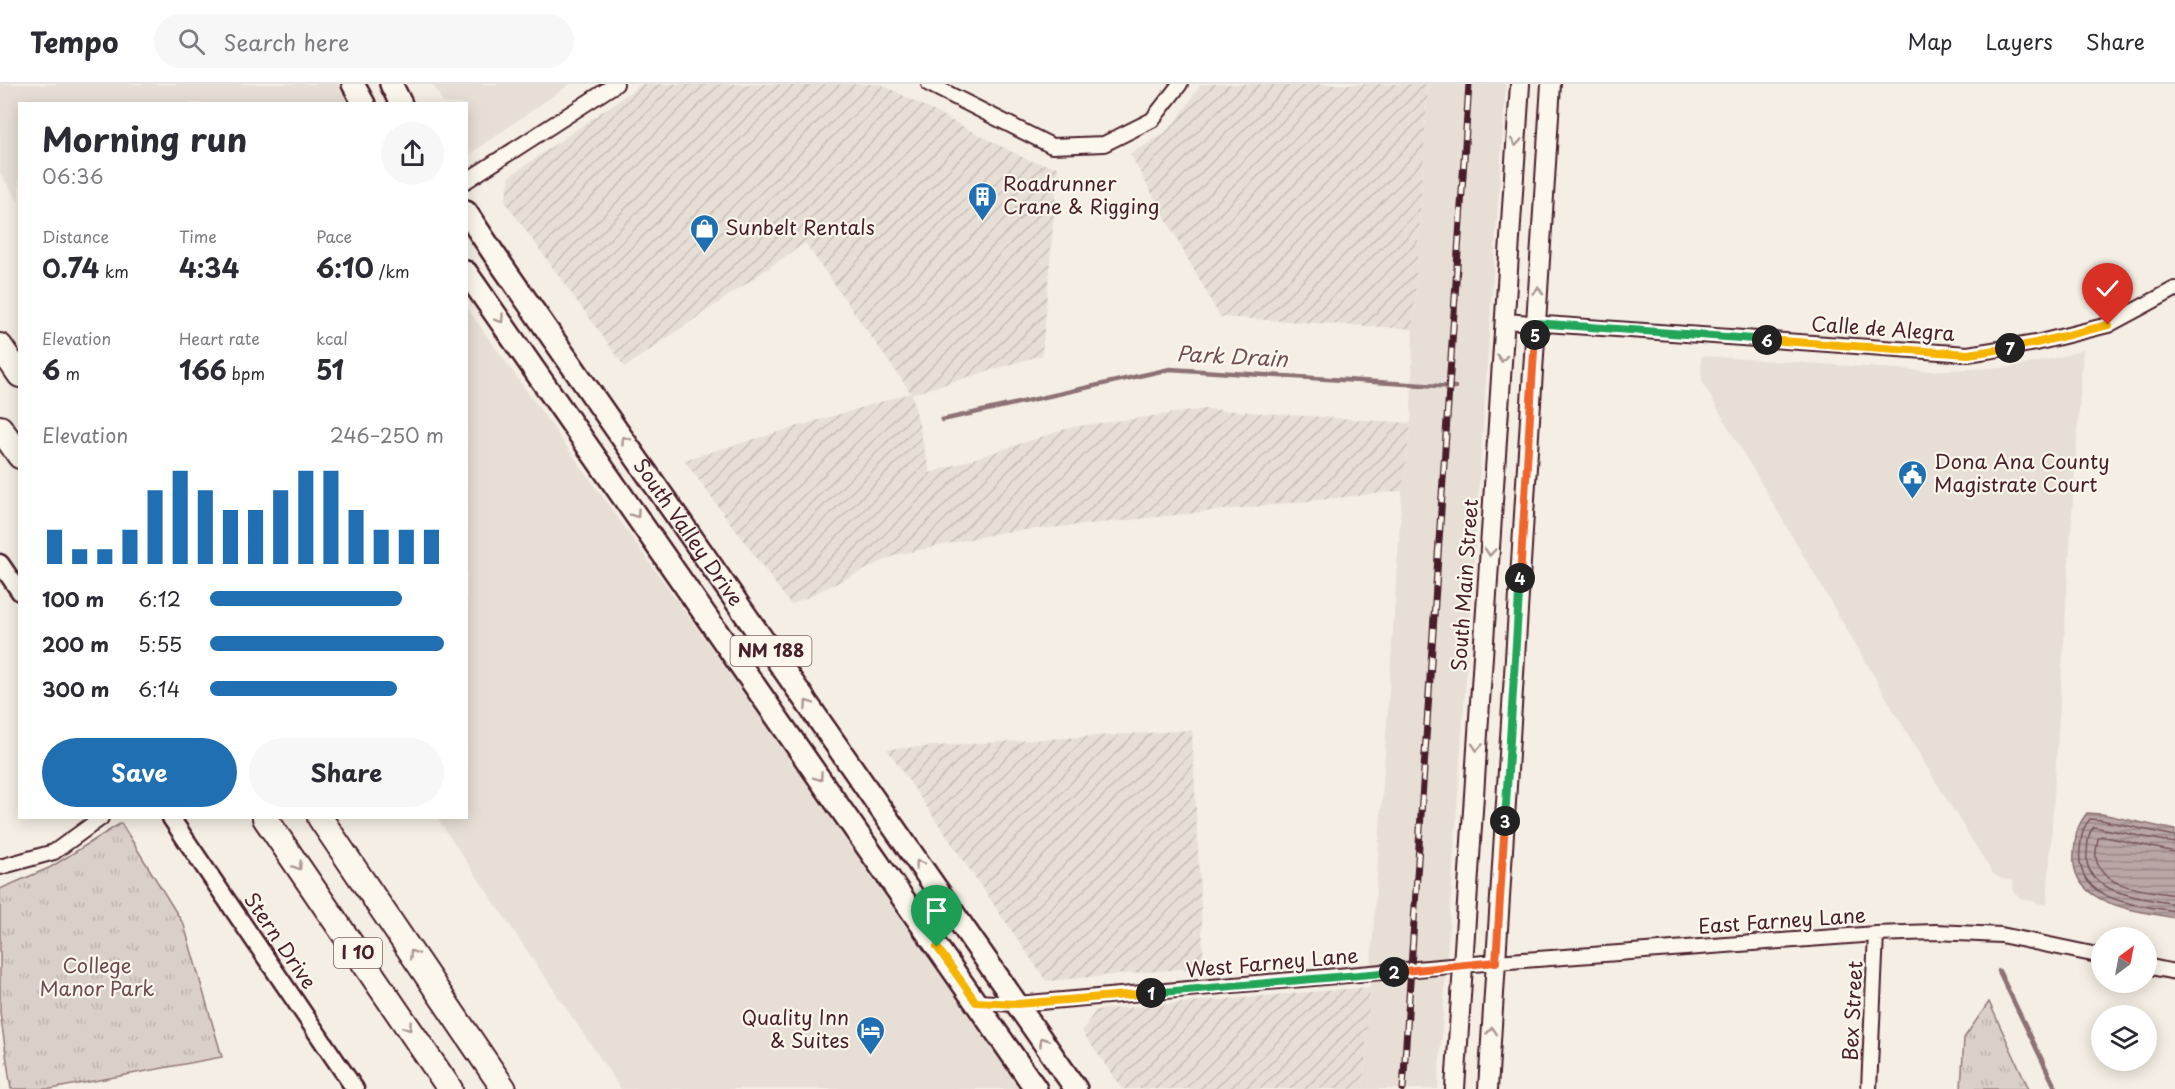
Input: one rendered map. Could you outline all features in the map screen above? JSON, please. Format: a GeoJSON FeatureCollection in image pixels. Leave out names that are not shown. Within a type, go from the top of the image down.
{"type":"FeatureCollection","features":[{"type":"Feature","properties":{"kind":"highway"},"geometry":{"type":"LineString","coordinates":[[0,346],[18,372]]}},
{"type":"Feature","properties":{"kind":"highway"},"geometry":{"type":"LineString","coordinates":[[0,428],[18,453]]}},
{"type":"Feature","properties":{"kind":"highway","name":"I 10"},"geometry":{"type":"LineString","coordinates":[[266,819],[450,1089]]}},
{"type":"Feature","properties":{"kind":"highway","name":"I 10"},"geometry":{"type":"LineString","coordinates":[[321,819],[504,1089]]}},
{"type":"Feature","properties":{"kind":"main road"},"geometry":{"type":"LineString","coordinates":[[353,84],[363,102]]}},
{"type":"Feature","properties":{"kind":"main road"},"geometry":{"type":"LineString","coordinates":[[391,84],[400,102]]}},
{"type":"Feature","properties":{"kind":"main road","name":"South Main Street"},"geometry":{"type":"LineString","coordinates":[[1455,1089],[1520,84]]}},
{"type":"Feature","properties":{"kind":"main road"},"geometry":{"type":"LineString","coordinates":[[1488,1089],[1551,84]]}},
{"type":"Feature","properties":{"kind":"main road","name":"South Valley Drive"},"geometry":{"type":"LineString","coordinates":[[468,215],[1076,1089]]}},
{"type":"Feature","properties":{"kind":"main road","name":"South Valley Drive"},"geometry":{"type":"LineString","coordinates":[[468,275],[1036,1089]]}},
{"type":"Feature","properties":{"kind":"street"},"geometry":{"type":"LineString","coordinates":[[468,181],[616,84]]}},
{"type":"Feature","properties":{"kind":"street"},"geometry":{"type":"LineString","coordinates":[[929,84],[1053,146],[1104,144],[1152,120],[1180,84]]}},
{"type":"Feature","properties":{"kind":"street","name":"Calle de Alegra"},"geometry":{"type":"LineString","coordinates":[[1504,321],[1968,354],[2036,343],[2108,325],[2175,289]]}},
{"type":"Feature","properties":{"kind":"street"},"geometry":{"type":"LineString","coordinates":[[0,563],[18,589]]}},
{"type":"Feature","properties":{"kind":"street"},"geometry":{"type":"LineString","coordinates":[[0,867],[54,852],[100,819]]}},
{"type":"Feature","properties":{"kind":"street","name":"Stern Drive"},"geometry":{"type":"LineString","coordinates":[[172,819],[355,1089]]}},
{"type":"Feature","properties":{"kind":"street","name":"East Farney Lane"},"geometry":{"type":"LineString","coordinates":[[1464,965],[1876,934],[1935,932],[2001,935],[2091,954]]}},
{"type":"Feature","properties":{"kind":"street","name":"Bex Street"},"geometry":{"type":"LineString","coordinates":[[1869,1089],[1876,934]]}},
{"type":"Feature","properties":{"kind":"street","name":"West Farney Lane"},"geometry":{"type":"LineString","coordinates":[[976,1002],[1017,1004],[1464,965]]}},
{"type":"Feature","properties":{"kind":"street"},"geometry":{"type":"LineString","coordinates":[[2157,968],[2175,972]]}},
{"type":"Feature","properties":{"kind":"shaded area"},"geometry":{"type":"Polygon","coordinates":[[[0,84],[339,84],[348,102],[18,102],[18,200],[0,173],[0,84]]]}},
{"type":"Feature","properties":{"kind":"shaded area"},"geometry":{"type":"Polygon","coordinates":[[[433,84],[570,84],[468,155],[468,102],[442,102],[433,84]]]}},
{"type":"Feature","properties":{"kind":"shaded area"},"geometry":{"type":"Polygon","coordinates":[[[642,84],[881,84],[1030,161],[1058,167],[1042,355],[912,394],[930,473],[1072,427],[1205,409],[1411,423],[1402,491],[1003,532],[896,555],[791,605],[684,460],[911,393],[805,243],[625,367],[505,202],[510,176],[642,84]]]}},
{"type":"Feature","properties":{"kind":"shaded area"},"geometry":{"type":"Polygon","coordinates":[[[1201,84],[1428,84],[1413,329],[1220,317],[1130,154],[1164,134],[1180,116],[1201,84]]]}},
{"type":"Feature","properties":{"kind":"shaded area"},"geometry":{"type":"Polygon","coordinates":[[[1428,84],[1506,84],[1438,1089],[1363,1089],[1402,491],[1411,423],[1413,329],[1428,84]]]}},
{"type":"Feature","properties":{"kind":"shaded area"},"geometry":{"type":"Polygon","coordinates":[[[468,309],[985,1029],[1021,1089],[621,1089],[438,819],[468,819],[468,309]]]}},
{"type":"Feature","properties":{"kind":"shaded area"},"geometry":{"type":"Polygon","coordinates":[[[2083,350],[2047,905],[2022,899],[2014,893],[2013,881],[1993,874],[1934,779],[1702,382],[1701,356],[1928,371],[2014,367],[2083,350]]]}},
{"type":"Feature","properties":{"kind":"shaded area"},"geometry":{"type":"Polygon","coordinates":[[[1192,730],[1204,967],[1046,981],[887,749],[1192,730]]]}},
{"type":"Feature","properties":{"kind":"shaded area"},"geometry":{"type":"Polygon","coordinates":[[[1370,987],[1363,1089],[1122,1089],[1082,1031],[1096,1010],[1370,987]]]}},
{"type":"Feature","properties":{"kind":"green space","name":"College Manor Park"},"geometry":{"type":"Polygon","coordinates":[[[121,823],[184,925],[222,1057],[51,1089],[11,1089],[0,1012],[0,889],[51,867],[121,823]]]}},
{"type":"Feature","properties":{"kind":"green space"},"geometry":{"type":"Polygon","coordinates":[[[1989,1002],[2029,1089],[1961,1089],[1964,1038],[1989,1002]]]}},
{"type":"Feature","properties":{"kind":"water"},"geometry":{"type":"Polygon","coordinates":[[[2087,813],[2102,814],[2175,830],[2175,918],[2124,908],[2093,895],[2082,884],[2075,870],[2074,852],[2077,831],[2087,813]]]}},
{"type":"Feature","properties":{"kind":"waterway","name":"Park Drain"},"geometry":{"type":"LineString","coordinates":[[942,420],[1170,369],[1455,387]]}},
{"type":"Feature","properties":{"kind":"waterway","name":"Park Drain"},"geometry":{"type":"LineString","coordinates":[[1999,971],[2056,1089]]}},
{"type":"Feature","properties":{"kind":"railway"},"geometry":{"type":"LineString","coordinates":[[1403,1089],[1469,84]]}},
{"type":"Feature","properties":{"kind":"place","name":"Roadrunner Crane & Rigging"},"geometry":{"type":"Point","coordinates":[982,222]}},
{"type":"Feature","properties":{"kind":"place","name":"Sunbelt Rentals"},"geometry":{"type":"Point","coordinates":[704,254]}},
{"type":"Feature","properties":{"kind":"place","name":"Dona Ana County Magistrate Court"},"geometry":{"type":"Point","coordinates":[1913,500]}},
{"type":"Feature","properties":{"kind":"place","name":"Quality Inn & Suites"},"geometry":{"type":"Point","coordinates":[870,1056]}},
{"type":"Feature","properties":{"kind":"route"},"geometry":{"type":"LineString","coordinates":[[937,947],[976,1002],[1017,1004],[1496,962],[1535,323],[1968,354],[2036,343],[2108,325]]}}]}
